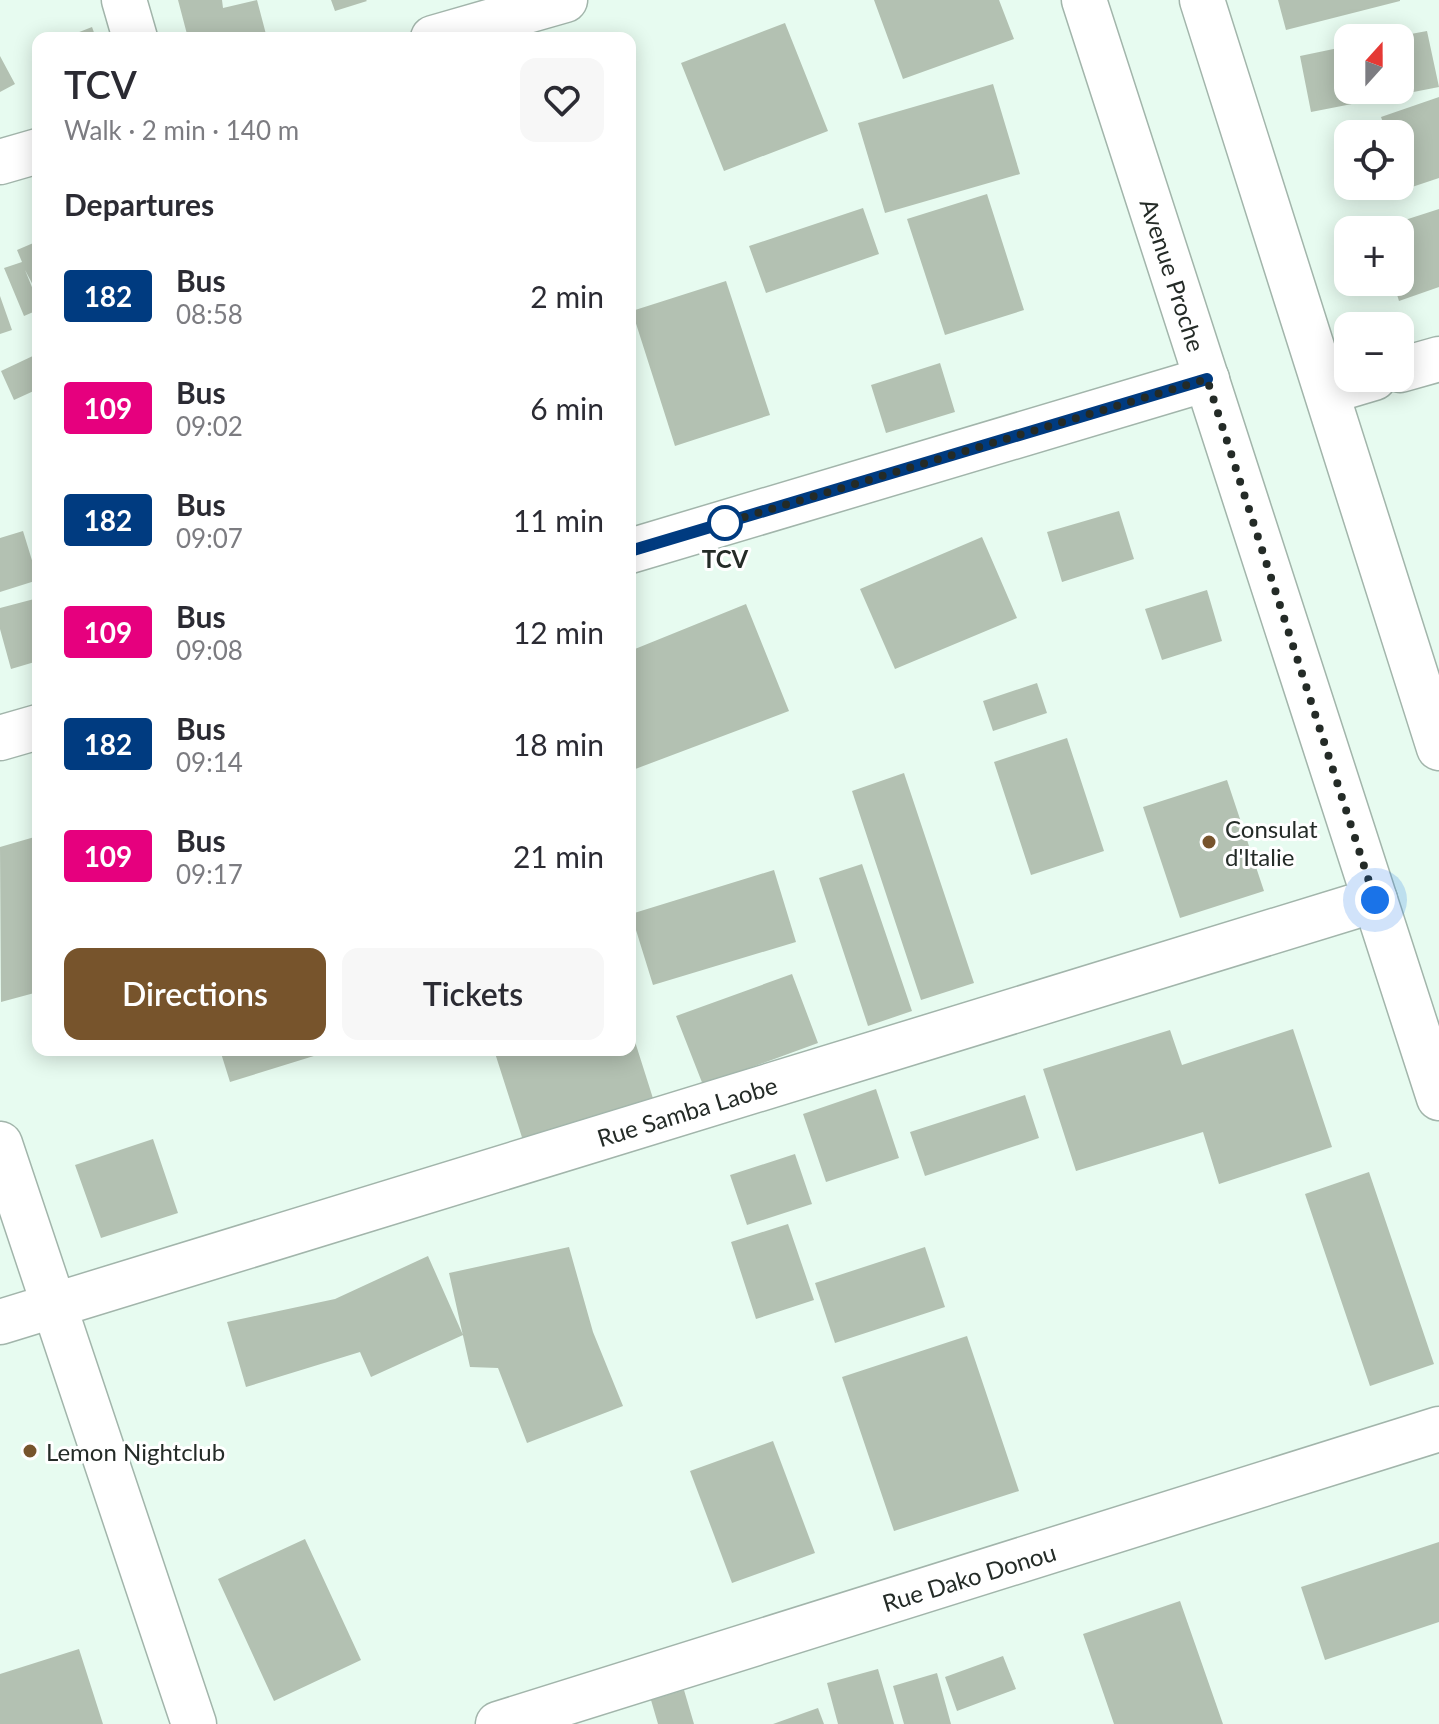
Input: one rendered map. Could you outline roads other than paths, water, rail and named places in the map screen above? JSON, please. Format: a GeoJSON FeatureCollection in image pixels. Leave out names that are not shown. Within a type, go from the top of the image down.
{"type":"FeatureCollection","features":[{"type":"Feature","properties":{"kind":"street"},"geometry":{"type":"LineString","coordinates":[[124,0],[133,32]]}},
{"type":"Feature","properties":{"kind":"street"},"geometry":{"type":"LineString","coordinates":[[454,32],[565,0]]}},
{"type":"Feature","properties":{"kind":"street","name":"Avenue Proche"},"geometry":{"type":"LineString","coordinates":[[1084,0],[1439,1098]]}},
{"type":"Feature","properties":{"kind":"street"},"geometry":{"type":"LineString","coordinates":[[1202,0],[1439,748]]}},
{"type":"Feature","properties":{"kind":"street"},"geometry":{"type":"LineString","coordinates":[[0,162],[32,153]]}},
{"type":"Feature","properties":{"kind":"street"},"geometry":{"type":"LineString","coordinates":[[1414,366],[1439,359]]}},
{"type":"Feature","properties":{"kind":"street"},"geometry":{"type":"LineString","coordinates":[[636,549],[1207,379]]}},
{"type":"Feature","properties":{"kind":"street"},"geometry":{"type":"LineString","coordinates":[[1327,392],[1334,390]]}},
{"type":"Feature","properties":{"kind":"street"},"geometry":{"type":"LineString","coordinates":[[0,738],[32,729]]}},
{"type":"Feature","properties":{"kind":"street","name":"Rue Samba Laobe"},"geometry":{"type":"LineString","coordinates":[[0,1322],[1375,900]]}},
{"type":"Feature","properties":{"kind":"street"},"geometry":{"type":"LineString","coordinates":[[0,1144],[194,1724]]}},
{"type":"Feature","properties":{"kind":"street","name":"Rue Dako Donou"},"geometry":{"type":"LineString","coordinates":[[498,1724],[1439,1429]]}},
{"type":"Feature","properties":{"kind":"place","name":"TCV"},"geometry":{"type":"Point","coordinates":[725,523]}},
{"type":"Feature","properties":{"kind":"place","name":"Consulat d'Italie"},"geometry":{"type":"Point","coordinates":[1209,842]}},
{"type":"Feature","properties":{"kind":"place","name":"Lemon Nightclub"},"geometry":{"type":"Point","coordinates":[30,1451]}}]}
